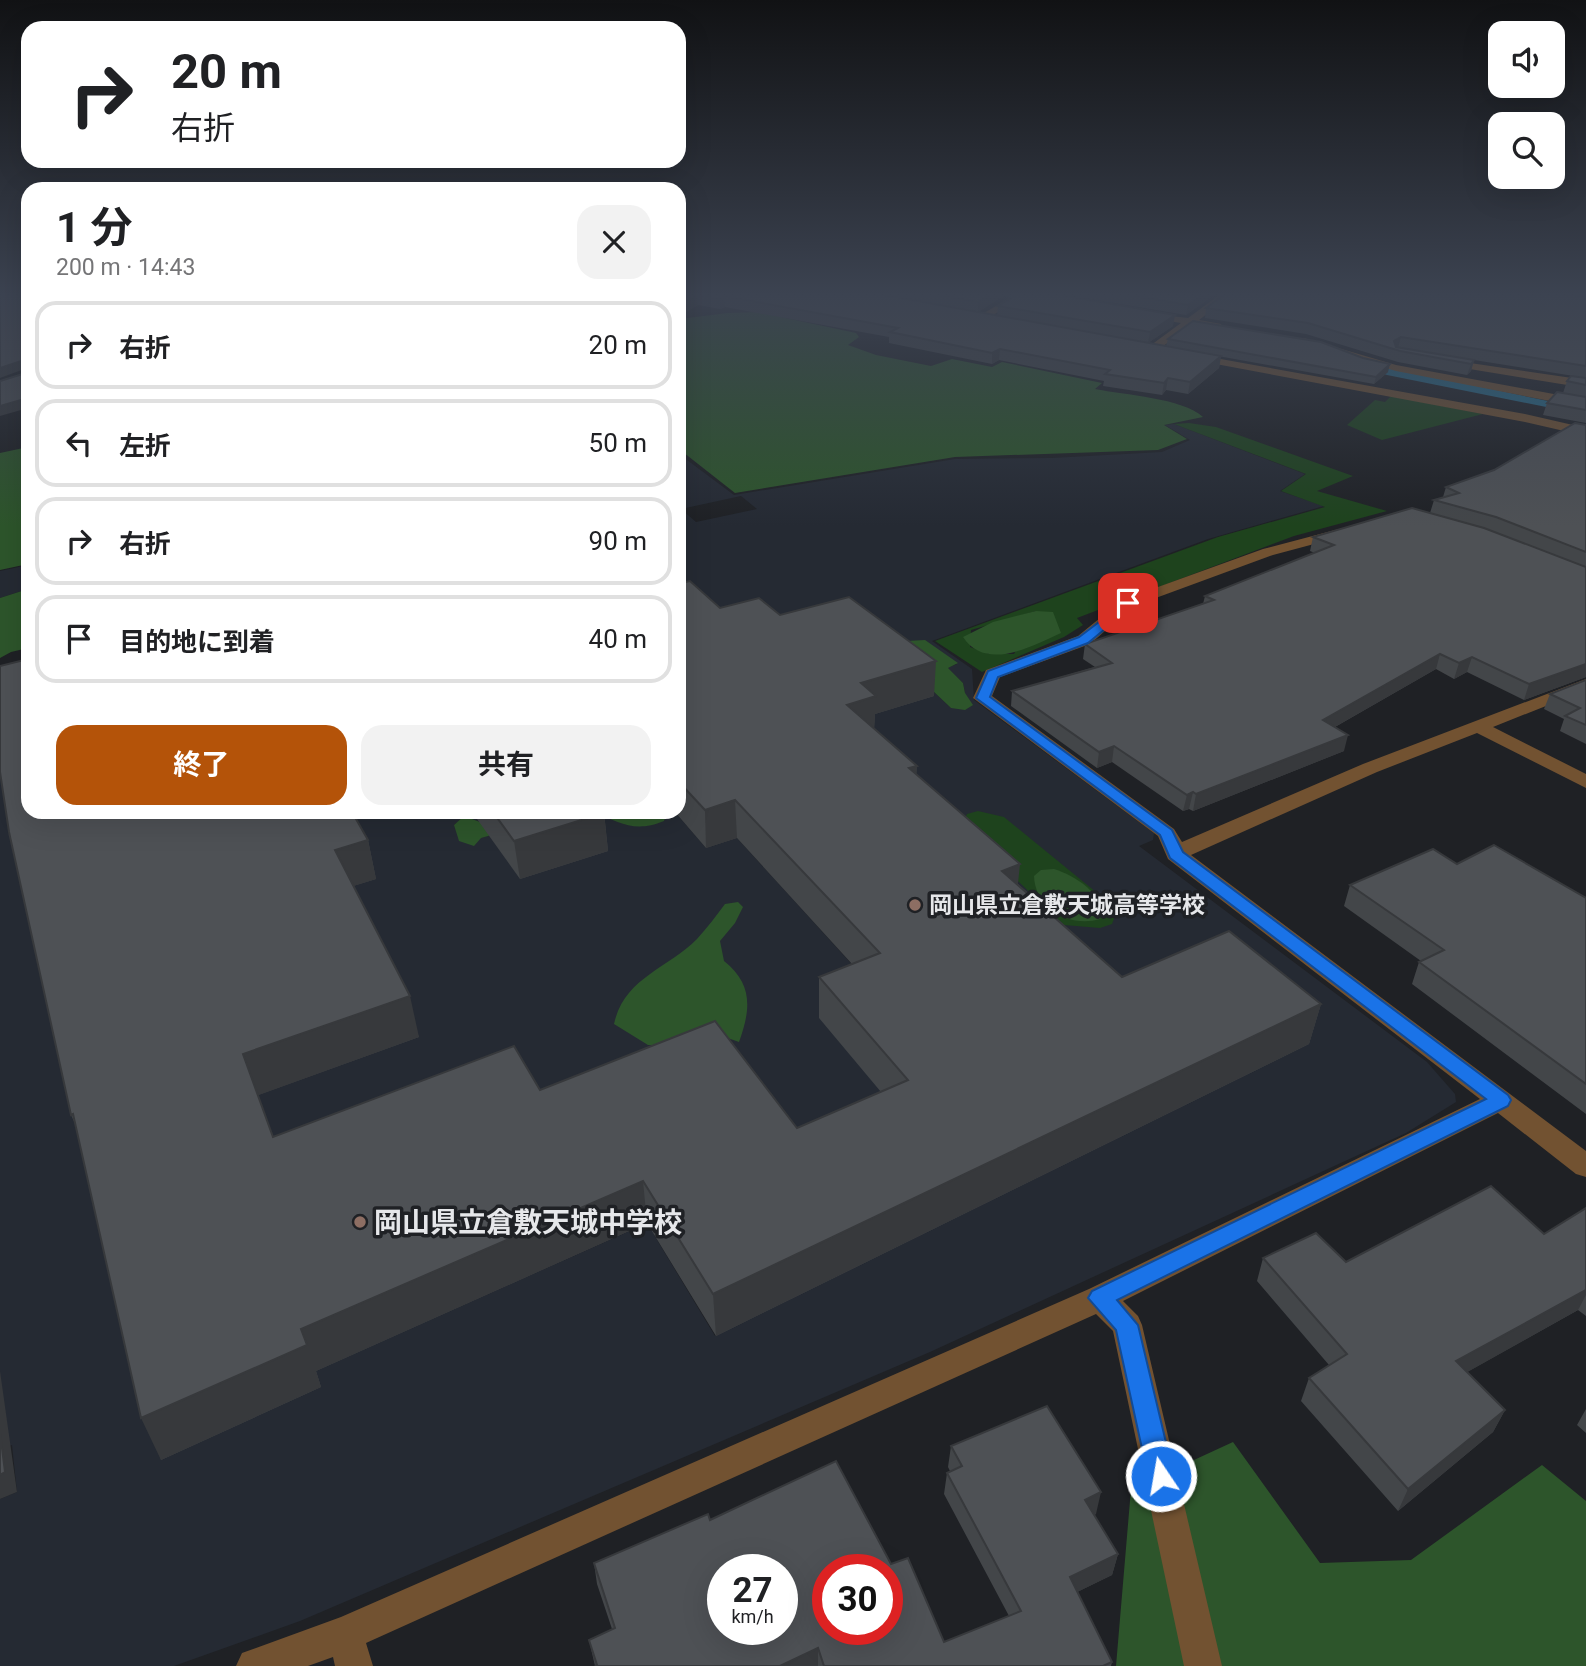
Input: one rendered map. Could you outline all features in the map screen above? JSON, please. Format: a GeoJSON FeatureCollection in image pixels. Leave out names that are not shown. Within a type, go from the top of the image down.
{"type":"FeatureCollection","features":[{"type":"Feature","properties":{"kind":"street"},"geometry":{"type":"LineString","coordinates":[[1268,371],[1525,418],[1586,432]]}},
{"type":"Feature","properties":{"kind":"street"},"geometry":{"type":"LineString","coordinates":[[1410,371],[1586,404]]}},
{"type":"Feature","properties":{"kind":"street"},"geometry":{"type":"LineString","coordinates":[[1500,371],[1586,384]]}},
{"type":"Feature","properties":{"kind":"street"},"geometry":{"type":"LineString","coordinates":[[1357,528],[1268,552],[1128,603],[1084,640],[992,674],[982,698],[1167,833],[1176,854],[1586,1166]]}},
{"type":"Feature","properties":{"kind":"street"},"geometry":{"type":"LineString","coordinates":[[1176,854],[1208,837],[1370,768],[1586,684]]}},
{"type":"Feature","properties":{"kind":"street"},"geometry":{"type":"LineString","coordinates":[[1478,726],[1586,782]]}},
{"type":"Feature","properties":{"kind":"street"},"geometry":{"type":"LineString","coordinates":[[255,1666],[350,1650],[1100,1298],[1501,1100]]}},
{"type":"Feature","properties":{"kind":"street"},"geometry":{"type":"LineString","coordinates":[[1100,1298],[1127,1325],[1203,1666]]}},
{"type":"Feature","properties":{"kind":"shaded area"},"geometry":{"type":"Polygon","coordinates":[[[1174,424],[1305,474],[1280,491],[1324,506],[1208,539],[932,641],[972,669],[974,700],[1154,833],[1153,840],[1139,846],[1427,1062],[1455,1094],[1456,1102],[1406,1133],[930,1352],[300,1621],[174,1666],[0,1666],[0,1499],[17,1492],[12,1445],[0,1449],[0,723],[21,790],[21,819],[57,819],[344,889],[376,878],[344,819],[462,819],[454,825],[480,838],[549,819],[681,819],[706,848],[737,838],[878,993],[905,1121],[654,1235],[715,1336],[1068,1038],[686,625],[686,513],[696,522],[757,509],[741,496],[686,508],[686,459],[734,495],[955,459],[1052,458],[1162,452],[1190,440],[1165,425],[1174,424]],[[907,641],[915,674],[951,708],[965,693],[963,683],[947,668],[957,664],[907,641]],[[789,1160],[286,1179],[315,1371],[789,1160]]]}},
{"type":"Feature","properties":{"kind":"shaded area"},"geometry":{"type":"Polygon","coordinates":[[[21,566],[21,591],[0,598],[0,571],[21,566]]]}},
{"type":"Feature","properties":{"kind":"green space"},"geometry":{"type":"Polygon","coordinates":[[[686,371],[1044,371],[1102,383],[1095,389],[1168,401],[1203,417],[1164,425],[1187,439],[1158,450],[955,457],[735,493],[686,454],[686,371]]]}},
{"type":"Feature","properties":{"kind":"green space"},"geometry":{"type":"Polygon","coordinates":[[[1391,396],[1483,414],[1382,440],[1347,425],[1375,400],[1385,402],[1391,396]]]}},
{"type":"Feature","properties":{"kind":"green space"},"geometry":{"type":"Polygon","coordinates":[[[1174,424],[1216,427],[1353,476],[1317,491],[1387,511],[1294,536],[1077,618],[1083,625],[1064,637],[982,672],[935,641],[1218,537],[1325,507],[1281,491],[1306,474],[1174,424]],[[1036,611],[971,630],[970,647],[989,654],[1014,654],[1036,611]]]}},
{"type":"Feature","properties":{"kind":"green space"},"geometry":{"type":"Polygon","coordinates":[[[21,448],[21,566],[0,570],[0,453],[21,448]]]}},
{"type":"Feature","properties":{"kind":"green space"},"geometry":{"type":"Polygon","coordinates":[[[21,591],[21,650],[0,658],[0,598],[21,591]]]}},
{"type":"Feature","properties":{"kind":"green space"},"geometry":{"type":"Polygon","coordinates":[[[1036,611],[1053,612],[1061,633],[1023,649],[996,655],[973,647],[963,637],[993,622],[1036,611]]]}},
{"type":"Feature","properties":{"kind":"green space"},"geometry":{"type":"Polygon","coordinates":[[[925,640],[958,663],[948,668],[963,683],[965,693],[973,705],[965,710],[951,708],[915,674],[907,641],[925,640]]]}},
{"type":"Feature","properties":{"kind":"green space"},"geometry":{"type":"Polygon","coordinates":[[[978,811],[1004,817],[1113,906],[1115,916],[1112,924],[1100,928],[1064,925],[961,827],[967,814],[978,811]]]}},
{"type":"Feature","properties":{"kind":"green space"},"geometry":{"type":"Polygon","coordinates":[[[461,819],[480,822],[550,819],[481,838],[474,846],[459,841],[454,825],[461,819]]]}},
{"type":"Feature","properties":{"kind":"green space"},"geometry":{"type":"Polygon","coordinates":[[[611,819],[665,819],[654,825],[644,826],[611,819]]]}},
{"type":"Feature","properties":{"kind":"green space"},"geometry":{"type":"Polygon","coordinates":[[[1054,869],[1079,881],[1094,894],[1101,910],[1100,919],[1077,921],[1056,913],[1047,906],[1036,888],[1034,876],[1041,870],[1054,869]]]}},
{"type":"Feature","properties":{"kind":"green space"},"geometry":{"type":"Polygon","coordinates":[[[738,902],[743,907],[735,923],[720,941],[724,961],[740,979],[747,998],[746,1019],[739,1042],[702,1029],[677,1045],[648,1045],[614,1024],[619,1008],[637,985],[697,939],[725,904],[738,902]]]}},
{"type":"Feature","properties":{"kind":"green space"},"geometry":{"type":"Polygon","coordinates":[[[1233,1442],[1320,1563],[1411,1560],[1542,1465],[1586,1501],[1586,1666],[1116,1666],[1131,1489],[1233,1442]]]}},
{"type":"Feature","properties":{"kind":"building"},"geometry":{"type":"Polygon","coordinates":[[[1109,371],[1203,371],[1190,382],[1168,378],[1164,383],[1105,374],[1109,371]]]}},
{"type":"Feature","properties":{"kind":"building"},"geometry":{"type":"Polygon","coordinates":[[[1342,371],[1383,371],[1376,377],[1342,371]]]}},
{"type":"Feature","properties":{"kind":"building"},"geometry":{"type":"Polygon","coordinates":[[[21,375],[21,400],[0,406],[0,381],[21,375]]]}},
{"type":"Feature","properties":{"kind":"building"},"geometry":{"type":"Polygon","coordinates":[[[1571,376],[1586,378],[1586,385],[1567,381],[1571,376]]]}},
{"type":"Feature","properties":{"kind":"building"},"geometry":{"type":"Polygon","coordinates":[[[1557,392],[1586,397],[1586,410],[1547,403],[1557,392]]]}},
{"type":"Feature","properties":{"kind":"building"},"geometry":{"type":"Polygon","coordinates":[[[1575,423],[1586,425],[1586,552],[1496,517],[1434,500],[1459,493],[1446,487],[1494,470],[1575,423]]]}},
{"type":"Feature","properties":{"kind":"building"},"geometry":{"type":"Polygon","coordinates":[[[1412,508],[1484,528],[1586,567],[1586,664],[1529,684],[1472,657],[1459,663],[1440,654],[1323,720],[1348,735],[1196,794],[1193,792],[1187,795],[1114,746],[1099,752],[1012,691],[1112,663],[1085,644],[1214,600],[1205,596],[1334,545],[1313,537],[1412,508]]]}},
{"type":"Feature","properties":{"kind":"building"},"geometry":{"type":"Polygon","coordinates":[[[690,581],[720,608],[759,598],[780,615],[849,597],[936,661],[861,683],[876,696],[847,705],[917,766],[909,768],[1020,864],[1002,871],[1122,977],[1229,931],[1321,1004],[713,1294],[643,1181],[301,1329],[307,1345],[141,1418],[9,832],[0,772],[0,666],[21,661],[21,819],[356,819],[368,840],[335,850],[410,996],[243,1054],[273,1137],[514,1046],[540,1090],[715,1021],[797,1128],[908,1080],[819,977],[880,953],[735,800],[705,810],[686,790],[686,582],[690,581]]]}},
{"type":"Feature","properties":{"kind":"building"},"geometry":{"type":"Polygon","coordinates":[[[1586,680],[1586,725],[1565,716],[1580,708],[1550,694],[1586,680]]]}},
{"type":"Feature","properties":{"kind":"building"},"geometry":{"type":"Polygon","coordinates":[[[498,819],[585,819],[514,841],[498,819]]]}},
{"type":"Feature","properties":{"kind":"building"},"geometry":{"type":"Polygon","coordinates":[[[1494,845],[1586,898],[1586,1084],[1419,962],[1444,950],[1350,885],[1433,849],[1457,864],[1494,845]]]}},
{"type":"Feature","properties":{"kind":"building"},"geometry":{"type":"Polygon","coordinates":[[[1491,1186],[1544,1234],[1586,1208],[1586,1290],[1456,1361],[1505,1410],[1408,1489],[1309,1378],[1347,1354],[1263,1258],[1316,1233],[1346,1262],[1491,1186]]]}},
{"type":"Feature","properties":{"kind":"building"},"geometry":{"type":"Polygon","coordinates":[[[1047,1406],[1101,1492],[1085,1500],[1118,1554],[1070,1577],[1112,1662],[1103,1666],[824,1666],[818,1648],[780,1666],[595,1666],[597,1665],[589,1640],[615,1628],[594,1563],[708,1514],[710,1520],[836,1461],[886,1554],[812,1554],[812,1645],[903,1645],[903,1560],[908,1558],[944,1642],[1021,1611],[947,1473],[962,1466],[951,1446],[1047,1406]]]}},
{"type":"Feature","properties":{"kind":"building"},"geometry":{"type":"Polygon","coordinates":[[[0,1432],[5,1472],[0,1475],[0,1432]]]}},
{"type":"Feature","properties":{"kind":"waterway"},"geometry":{"type":"LineString","coordinates":[[1383,371],[1586,412]]}},
{"type":"Feature","properties":{"kind":"place","name":"岡山県立倉敷天城高等学校"},"geometry":{"type":"Point","coordinates":[915,905]}},
{"type":"Feature","properties":{"kind":"place","name":"岡山県立倉敷天城中学校"},"geometry":{"type":"Point","coordinates":[360,1222]}},
{"type":"Feature","properties":{"kind":"route"},"geometry":{"type":"LineString","coordinates":[[1128,603],[1084,640],[992,674],[982,698],[1167,833],[1176,854],[1501,1100],[1100,1298],[1127,1325],[1161,1476]]}}]}
